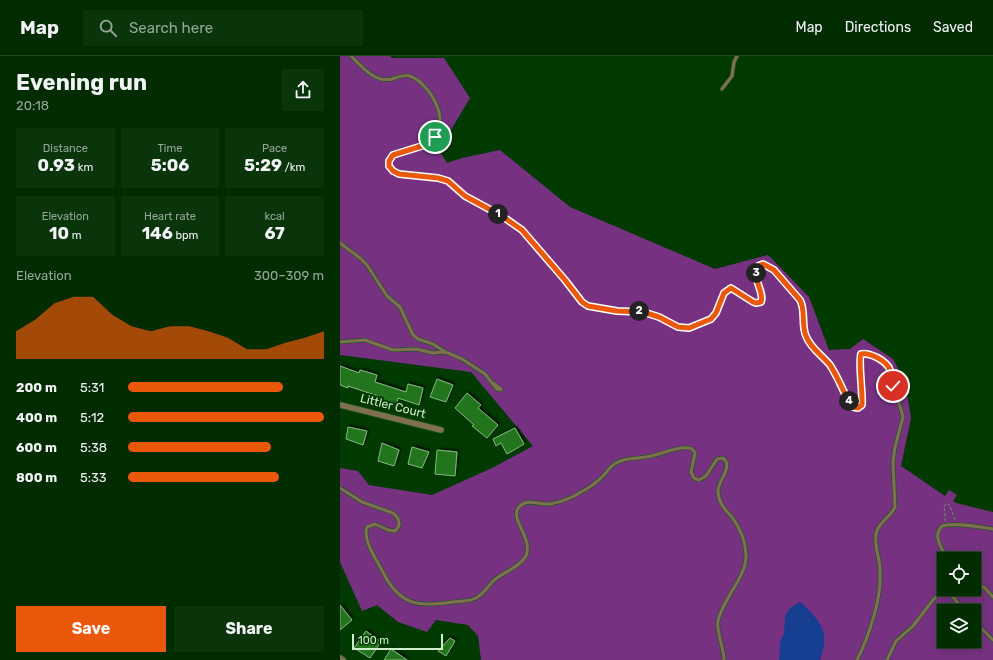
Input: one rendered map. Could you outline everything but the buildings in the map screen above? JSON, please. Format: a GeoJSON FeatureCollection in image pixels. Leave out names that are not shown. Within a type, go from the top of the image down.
{"type":"FeatureCollection","features":[{"type":"Feature","properties":{"kind":"street","name":"Littler Court"},"geometry":{"type":"LineString","coordinates":[[340,405],[441,430]]}},
{"type":"Feature","properties":{"kind":"lane"},"geometry":{"type":"LineString","coordinates":[[351,56],[369,73],[378,78],[392,79],[405,75],[416,80],[431,94],[438,110],[439,123],[434,139],[425,145],[391,156],[389,163],[393,171],[402,174],[445,180],[451,183],[465,196],[518,227],[526,234],[586,305],[593,308],[643,312],[659,317],[678,327],[692,328],[711,319],[716,313],[724,293],[731,288],[753,302],[761,302],[762,298],[756,271],[758,266],[763,264],[774,270],[800,300],[803,306],[804,329],[807,338],[814,349],[830,365],[853,407],[858,408],[862,405],[859,357],[861,354],[866,353],[887,364],[891,371],[893,384],[903,417],[894,447],[893,462],[895,507],[891,514],[882,522],[876,534],[876,548],[880,570],[876,606],[869,631],[857,660]]}},
{"type":"Feature","properties":{"kind":"lane"},"geometry":{"type":"LineString","coordinates":[[722,88],[732,76],[734,62],[737,56]]}},
{"type":"Feature","properties":{"kind":"lane"},"geometry":{"type":"LineString","coordinates":[[340,243],[367,265],[387,296],[400,307],[413,335],[418,339],[433,344],[462,360],[482,372],[493,383]]}},
{"type":"Feature","properties":{"kind":"lane"},"geometry":{"type":"LineString","coordinates":[[340,342],[365,340],[394,350],[416,349],[433,353],[448,353]]}},
{"type":"Feature","properties":{"kind":"lane"},"geometry":{"type":"LineString","coordinates":[[340,488],[362,502],[393,513],[397,516],[399,523],[395,531],[388,530],[375,524],[367,527],[366,535],[371,548],[390,585],[399,595],[412,602],[436,604],[475,599],[481,595],[494,580],[522,560],[527,553],[528,544],[516,513],[522,504],[552,503],[579,494],[597,482],[615,464],[623,460],[651,456],[676,449],[689,448],[694,450],[696,455],[692,474],[694,478],[699,480],[706,476],[716,459],[723,458],[727,461],[727,466],[719,485],[718,494],[723,506],[741,533],[746,556],[742,574],[725,602],[718,621],[724,660]]}},
{"type":"Feature","properties":{"kind":"lane"},"geometry":{"type":"LineString","coordinates":[[944,552],[937,537],[938,531],[943,525],[970,525],[984,529],[993,529]]}},
{"type":"Feature","properties":{"kind":"lane"},"geometry":{"type":"LineString","coordinates":[[981,587],[985,588],[993,597]]}},
{"type":"Feature","properties":{"kind":"lane"},"geometry":{"type":"LineString","coordinates":[[887,660],[896,642],[913,626],[933,600],[940,594],[946,592],[950,593],[959,604]]}},
{"type":"Feature","properties":{"kind":"lane"},"geometry":{"type":"LineString","coordinates":[[981,628],[993,640]]}},
{"type":"Feature","properties":{"kind":"path"},"geometry":{"type":"LineString","coordinates":[[943,525],[945,516],[944,506],[947,503],[950,506],[957,525]]}},
{"type":"Feature","properties":{"kind":"shaded area"},"geometry":{"type":"Polygon","coordinates":[[[340,56],[444,58],[470,98],[439,150],[447,163],[462,158],[500,150],[570,207],[715,269],[768,255],[809,297],[829,350],[850,349],[863,339],[893,359],[905,382],[911,418],[901,466],[945,496],[949,490],[957,495],[953,501],[956,503],[993,512],[993,660],[481,660],[478,636],[468,625],[436,620],[427,632],[398,622],[377,605],[362,611],[340,562],[340,468],[358,471],[369,485],[432,495],[492,468],[533,446],[471,372],[340,355],[340,56]]]}},
{"type":"Feature","properties":{"kind":"water"},"geometry":{"type":"Polygon","coordinates":[[[800,602],[813,614],[821,626],[824,638],[823,652],[820,660],[779,660],[780,642],[784,634],[785,616],[790,608],[800,602]]]}},
{"type":"Feature","properties":{"kind":"route"},"geometry":{"type":"LineString","coordinates":[[435,137],[429,144],[393,155],[390,158],[389,166],[393,171],[399,174],[438,178],[448,181],[465,196],[502,216],[522,230],[582,302],[588,306],[617,311],[630,310],[643,312],[655,315],[678,327],[692,328],[714,316],[724,293],[726,290],[731,288],[753,302],[761,302],[762,298],[756,268],[763,264],[774,270],[800,300],[803,306],[804,332],[810,344],[830,365],[853,407],[860,408],[862,405],[861,372],[859,364],[859,357],[861,354],[866,353],[887,364],[891,371],[893,386]]}}]}
